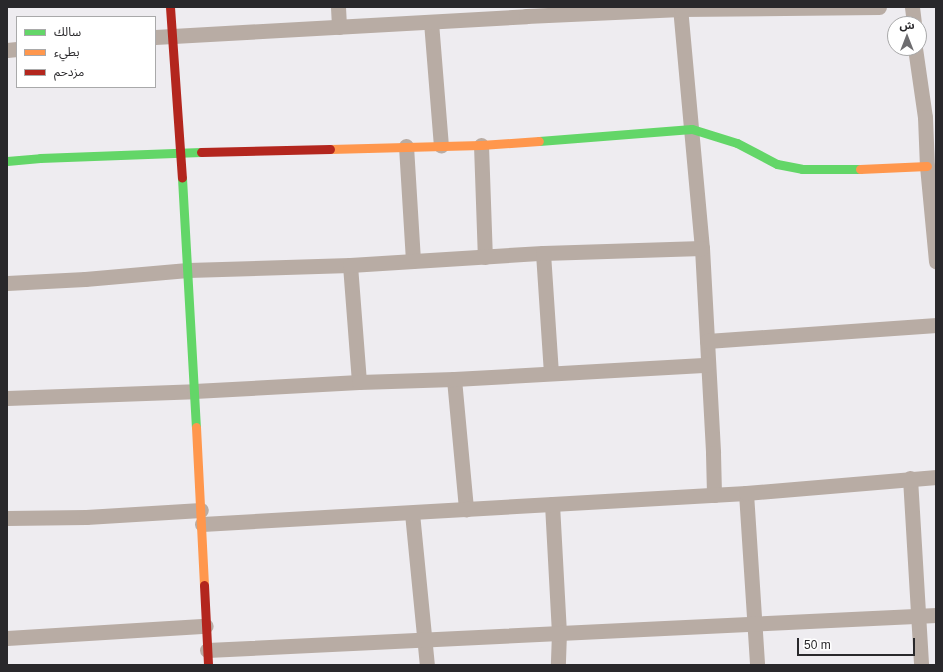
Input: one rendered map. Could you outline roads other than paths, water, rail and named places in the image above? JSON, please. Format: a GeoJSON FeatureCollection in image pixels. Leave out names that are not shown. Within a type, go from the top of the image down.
{"type":"FeatureCollection","features":[{"type":"Feature","properties":{"kind":"street"},"geometry":{"type":"LineString","coordinates":[[170,7],[188,270],[208,665]]}},
{"type":"Feature","properties":{"kind":"street"},"geometry":{"type":"LineString","coordinates":[[338,7],[339,27]]}},
{"type":"Feature","properties":{"kind":"street"},"geometry":{"type":"LineString","coordinates":[[156,37],[431,22],[526,11],[680,8],[879,7]]}},
{"type":"Feature","properties":{"kind":"street"},"geometry":{"type":"LineString","coordinates":[[680,8],[702,248],[714,495]]}},
{"type":"Feature","properties":{"kind":"street"},"geometry":{"type":"LineString","coordinates":[[431,22],[441,146]]}},
{"type":"Feature","properties":{"kind":"street"},"geometry":{"type":"LineString","coordinates":[[916,56],[924,118],[926,166],[933,207],[936,262]]}},
{"type":"Feature","properties":{"kind":"street"},"geometry":{"type":"LineString","coordinates":[[7,160],[180,153],[481,145],[692,129],[737,143],[777,164],[802,169],[873,169],[926,166]]}},
{"type":"Feature","properties":{"kind":"street"},"geometry":{"type":"LineString","coordinates":[[481,145],[485,257]]}},
{"type":"Feature","properties":{"kind":"street"},"geometry":{"type":"LineString","coordinates":[[406,146],[412,260]]}},
{"type":"Feature","properties":{"kind":"street"},"geometry":{"type":"LineString","coordinates":[[7,283],[84,279],[188,270],[350,265],[543,253],[702,248]]}},
{"type":"Feature","properties":{"kind":"street"},"geometry":{"type":"LineString","coordinates":[[543,253],[551,373]]}},
{"type":"Feature","properties":{"kind":"street"},"geometry":{"type":"LineString","coordinates":[[350,265],[359,382]]}},
{"type":"Feature","properties":{"kind":"street"},"geometry":{"type":"LineString","coordinates":[[707,341],[936,325]]}},
{"type":"Feature","properties":{"kind":"street"},"geometry":{"type":"LineString","coordinates":[[7,398],[454,379],[708,365]]}},
{"type":"Feature","properties":{"kind":"street"},"geometry":{"type":"LineString","coordinates":[[454,379],[466,509]]}},
{"type":"Feature","properties":{"kind":"street"},"geometry":{"type":"LineString","coordinates":[[7,518],[201,517],[412,513],[746,493],[936,477]]}},
{"type":"Feature","properties":{"kind":"street"},"geometry":{"type":"LineString","coordinates":[[910,478],[921,665]]}},
{"type":"Feature","properties":{"kind":"street"},"geometry":{"type":"LineString","coordinates":[[746,493],[757,665]]}},
{"type":"Feature","properties":{"kind":"street"},"geometry":{"type":"LineString","coordinates":[[552,504],[560,632],[558,665]]}},
{"type":"Feature","properties":{"kind":"street"},"geometry":{"type":"LineString","coordinates":[[412,513],[426,640],[427,665]]}},
{"type":"Feature","properties":{"kind":"street"},"geometry":{"type":"LineString","coordinates":[[207,650],[936,615]]}},
{"type":"Feature","properties":{"kind":"street"},"geometry":{"type":"LineString","coordinates":[[7,638],[206,626]]}}]}
